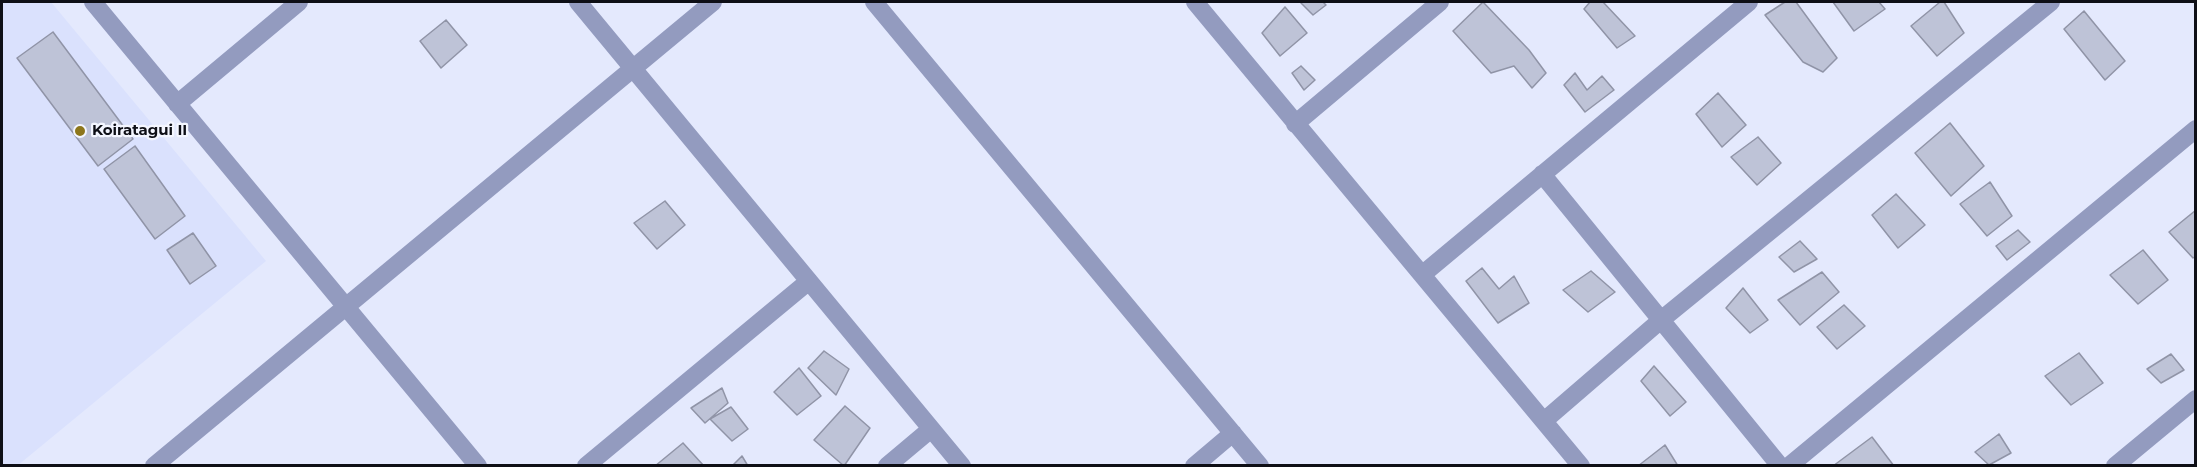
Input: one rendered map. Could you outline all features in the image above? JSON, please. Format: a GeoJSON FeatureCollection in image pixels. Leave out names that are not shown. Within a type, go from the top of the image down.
{"type":"FeatureCollection","features":[{"type":"Feature","properties":{"kind":"street"},"geometry":{"type":"LineString","coordinates":[[93,2],[478,465]]}},
{"type":"Feature","properties":{"kind":"street"},"geometry":{"type":"LineString","coordinates":[[177,104],[299,2]]}},
{"type":"Feature","properties":{"kind":"street"},"geometry":{"type":"LineString","coordinates":[[579,2],[962,465]]}},
{"type":"Feature","properties":{"kind":"street"},"geometry":{"type":"LineString","coordinates":[[154,465],[713,2]]}},
{"type":"Feature","properties":{"kind":"street"},"geometry":{"type":"LineString","coordinates":[[874,2],[1260,465]]}},
{"type":"Feature","properties":{"kind":"street"},"geometry":{"type":"LineString","coordinates":[[1195,2],[1581,465]]}},
{"type":"Feature","properties":{"kind":"street"},"geometry":{"type":"LineString","coordinates":[[1295,124],[1440,2]]}},
{"type":"Feature","properties":{"kind":"street"},"geometry":{"type":"LineString","coordinates":[[1423,274],[1749,2]]}},
{"type":"Feature","properties":{"kind":"street"},"geometry":{"type":"LineString","coordinates":[[1545,420],[1661,320],[2052,2]]}},
{"type":"Feature","properties":{"kind":"street"},"geometry":{"type":"LineString","coordinates":[[1789,465],[2196,129]]}},
{"type":"Feature","properties":{"kind":"street"},"geometry":{"type":"LineString","coordinates":[[1542,174],[1780,465]]}},
{"type":"Feature","properties":{"kind":"street"},"geometry":{"type":"LineString","coordinates":[[586,465],[809,281]]}},
{"type":"Feature","properties":{"kind":"street"},"geometry":{"type":"LineString","coordinates":[[2115,465],[2196,399]]}},
{"type":"Feature","properties":{"kind":"street"},"geometry":{"type":"LineString","coordinates":[[887,465],[931,429]]}},
{"type":"Feature","properties":{"kind":"street"},"geometry":{"type":"LineString","coordinates":[[1194,465],[1233,433]]}},
{"type":"Feature","properties":{"kind":"shaded area","name":"Koiratagui II"},"geometry":{"type":"Polygon","coordinates":[[[2,2],[51,2],[266,261],[17,466],[2,465],[2,2]]]}},
{"type":"Feature","properties":{"kind":"building"},"geometry":{"type":"Polygon","coordinates":[[[1302,2],[1323,2],[1326,5],[1313,15],[1302,2]]]}},
{"type":"Feature","properties":{"kind":"building"},"geometry":{"type":"Polygon","coordinates":[[[1483,2],[1529,50],[1546,73],[1532,88],[1514,66],[1491,73],[1453,31],[1483,2]]]}},
{"type":"Feature","properties":{"kind":"building"},"geometry":{"type":"Polygon","coordinates":[[[1590,2],[1603,2],[1635,36],[1617,48],[1584,9],[1590,2]]]}},
{"type":"Feature","properties":{"kind":"building"},"geometry":{"type":"Polygon","coordinates":[[[1785,2],[1796,2],[1837,58],[1823,72],[1803,62],[1765,15],[1785,2]]]}},
{"type":"Feature","properties":{"kind":"building"},"geometry":{"type":"Polygon","coordinates":[[[1833,2],[1879,2],[1885,9],[1854,31],[1833,2]]]}},
{"type":"Feature","properties":{"kind":"building"},"geometry":{"type":"Polygon","coordinates":[[[1940,2],[1944,2],[1964,33],[1937,56],[1911,26],[1940,2]]]}},
{"type":"Feature","properties":{"kind":"building"},"geometry":{"type":"Polygon","coordinates":[[[1285,7],[1307,33],[1280,56],[1262,33],[1285,7]]]}},
{"type":"Feature","properties":{"kind":"building"},"geometry":{"type":"Polygon","coordinates":[[[2084,11],[2125,61],[2105,80],[2064,29],[2084,11]]]}},
{"type":"Feature","properties":{"kind":"building"},"geometry":{"type":"Polygon","coordinates":[[[446,20],[467,45],[441,68],[420,41],[446,20]]]}},
{"type":"Feature","properties":{"kind":"building"},"geometry":{"type":"Polygon","coordinates":[[[53,32],[133,139],[98,166],[17,58],[53,32]]]}},
{"type":"Feature","properties":{"kind":"building"},"geometry":{"type":"Polygon","coordinates":[[[1301,66],[1315,80],[1304,90],[1292,73],[1301,66]]]}},
{"type":"Feature","properties":{"kind":"building"},"geometry":{"type":"Polygon","coordinates":[[[1575,73],[1587,90],[1602,76],[1614,90],[1585,112],[1564,85],[1575,73]]]}},
{"type":"Feature","properties":{"kind":"building"},"geometry":{"type":"Polygon","coordinates":[[[1718,93],[1746,125],[1722,147],[1696,114],[1718,93]]]}},
{"type":"Feature","properties":{"kind":"building"},"geometry":{"type":"Polygon","coordinates":[[[1950,123],[1984,166],[1951,196],[1915,153],[1950,123]]]}},
{"type":"Feature","properties":{"kind":"building"},"geometry":{"type":"Polygon","coordinates":[[[1758,137],[1781,163],[1757,185],[1731,157],[1758,137]]]}},
{"type":"Feature","properties":{"kind":"building"},"geometry":{"type":"Polygon","coordinates":[[[135,146],[185,216],[155,239],[104,169],[135,146]]]}},
{"type":"Feature","properties":{"kind":"building"},"geometry":{"type":"Polygon","coordinates":[[[1990,182],[2012,216],[1987,236],[1960,204],[1990,182]]]}},
{"type":"Feature","properties":{"kind":"building"},"geometry":{"type":"Polygon","coordinates":[[[1896,194],[1925,225],[1898,248],[1872,215],[1896,194]]]}},
{"type":"Feature","properties":{"kind":"building"},"geometry":{"type":"Polygon","coordinates":[[[665,201],[685,225],[657,249],[634,223],[665,201]]]}},
{"type":"Feature","properties":{"kind":"building"},"geometry":{"type":"Polygon","coordinates":[[[2196,210],[2196,256],[2193,258],[2169,232],[2196,210]]]}},
{"type":"Feature","properties":{"kind":"building"},"geometry":{"type":"Polygon","coordinates":[[[2018,230],[2030,242],[2007,260],[1996,246],[2018,230]]]}},
{"type":"Feature","properties":{"kind":"building"},"geometry":{"type":"Polygon","coordinates":[[[193,233],[216,266],[190,284],[167,250],[193,233]]]}},
{"type":"Feature","properties":{"kind":"building"},"geometry":{"type":"Polygon","coordinates":[[[1800,241],[1817,259],[1794,272],[1779,257],[1800,241]]]}},
{"type":"Feature","properties":{"kind":"building"},"geometry":{"type":"Polygon","coordinates":[[[2143,250],[2168,280],[2138,304],[2110,275],[2143,250]]]}},
{"type":"Feature","properties":{"kind":"building"},"geometry":{"type":"Polygon","coordinates":[[[1482,268],[1499,289],[1514,276],[1529,303],[1498,323],[1466,281],[1482,268]]]}},
{"type":"Feature","properties":{"kind":"building"},"geometry":{"type":"Polygon","coordinates":[[[1591,271],[1615,292],[1588,312],[1563,290],[1591,271]]]}},
{"type":"Feature","properties":{"kind":"building"},"geometry":{"type":"Polygon","coordinates":[[[1822,272],[1839,292],[1800,325],[1778,300],[1822,272]]]}},
{"type":"Feature","properties":{"kind":"building"},"geometry":{"type":"Polygon","coordinates":[[[1743,288],[1768,320],[1750,333],[1726,308],[1743,288]]]}},
{"type":"Feature","properties":{"kind":"building"},"geometry":{"type":"Polygon","coordinates":[[[1844,305],[1865,326],[1837,349],[1817,327],[1844,305]]]}},
{"type":"Feature","properties":{"kind":"building"},"geometry":{"type":"Polygon","coordinates":[[[824,351],[849,369],[836,395],[808,368],[824,351]]]}},
{"type":"Feature","properties":{"kind":"building"},"geometry":{"type":"Polygon","coordinates":[[[2079,353],[2103,383],[2071,405],[2045,376],[2079,353]]]}},
{"type":"Feature","properties":{"kind":"building"},"geometry":{"type":"Polygon","coordinates":[[[2171,354],[2184,370],[2161,383],[2147,369],[2171,354]]]}},
{"type":"Feature","properties":{"kind":"building"},"geometry":{"type":"Polygon","coordinates":[[[1654,366],[1686,402],[1670,416],[1641,381],[1654,366]]]}},
{"type":"Feature","properties":{"kind":"building"},"geometry":{"type":"Polygon","coordinates":[[[799,368],[821,396],[797,415],[774,392],[799,368]]]}},
{"type":"Feature","properties":{"kind":"building"},"geometry":{"type":"Polygon","coordinates":[[[722,388],[728,403],[705,423],[691,408],[722,388]]]}},
{"type":"Feature","properties":{"kind":"building"},"geometry":{"type":"Polygon","coordinates":[[[845,406],[870,428],[844,466],[814,440],[845,406]]]}},
{"type":"Feature","properties":{"kind":"building"},"geometry":{"type":"Polygon","coordinates":[[[731,407],[748,429],[732,441],[710,419],[731,407]]]}},
{"type":"Feature","properties":{"kind":"building"},"geometry":{"type":"Polygon","coordinates":[[[1999,434],[2011,453],[1989,465],[1975,452],[1999,434]]]}},
{"type":"Feature","properties":{"kind":"building"},"geometry":{"type":"Polygon","coordinates":[[[1872,437],[1894,466],[1833,466],[1872,437]]]}},
{"type":"Feature","properties":{"kind":"building"},"geometry":{"type":"Polygon","coordinates":[[[683,443],[704,466],[655,466],[683,443]]]}},
{"type":"Feature","properties":{"kind":"building"},"geometry":{"type":"Polygon","coordinates":[[[1665,445],[1678,466],[1638,466],[1665,445]]]}},
{"type":"Feature","properties":{"kind":"building"},"geometry":{"type":"Polygon","coordinates":[[[742,456],[748,466],[732,466],[742,456]]]}},
{"type":"Feature","properties":{"kind":"place","name":"Koiratagui II"},"geometry":{"type":"Point","coordinates":[80,131]}}]}
